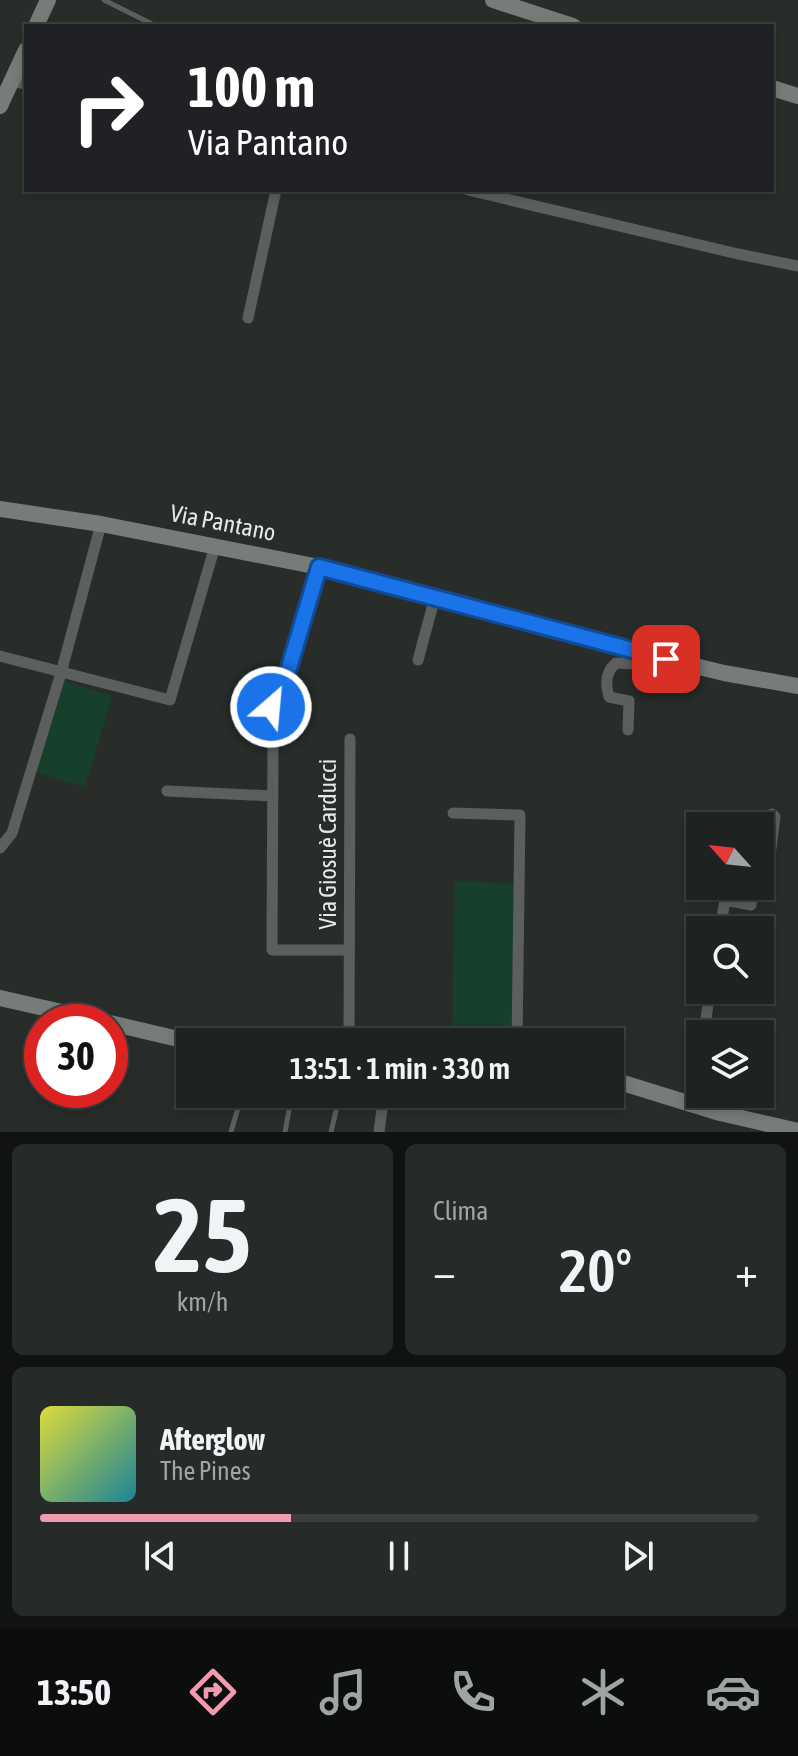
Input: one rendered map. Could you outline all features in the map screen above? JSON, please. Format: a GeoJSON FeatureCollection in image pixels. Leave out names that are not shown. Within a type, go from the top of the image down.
{"type":"FeatureCollection","features":[{"type":"Feature","properties":{"kind":"street"},"geometry":{"type":"LineString","coordinates":[[37,24],[48,0]]}},
{"type":"Feature","properties":{"kind":"street"},"geometry":{"type":"LineString","coordinates":[[493,0],[567,24]]}},
{"type":"Feature","properties":{"kind":"street"},"geometry":{"type":"LineString","coordinates":[[0,106],[24,55]]}},
{"type":"Feature","properties":{"kind":"street"},"geometry":{"type":"LineString","coordinates":[[774,89],[798,96]]}},
{"type":"Feature","properties":{"kind":"street"},"geometry":{"type":"LineString","coordinates":[[248,318],[276,192]]}},
{"type":"Feature","properties":{"kind":"street"},"geometry":{"type":"LineString","coordinates":[[476,192],[798,266]]}},
{"type":"Feature","properties":{"kind":"street","name":"Via Pantano"},"geometry":{"type":"LineString","coordinates":[[0,509],[101,524],[319,567],[666,659],[798,686]]}},
{"type":"Feature","properties":{"kind":"street"},"geometry":{"type":"LineString","coordinates":[[0,848],[12,833],[61,673],[101,524]]}},
{"type":"Feature","properties":{"kind":"street"},"geometry":{"type":"LineString","coordinates":[[0,656],[170,700],[215,546]]}},
{"type":"Feature","properties":{"kind":"street"},"geometry":{"type":"LineString","coordinates":[[249,707],[271,707],[280,698],[319,567]]}},
{"type":"Feature","properties":{"kind":"street"},"geometry":{"type":"LineString","coordinates":[[418,660],[435,597]]}},
{"type":"Feature","properties":{"kind":"street"},"geometry":{"type":"LineString","coordinates":[[628,730],[629,701],[609,697],[605,684],[610,668],[616,663],[655,665],[666,659]]}},
{"type":"Feature","properties":{"kind":"street","name":"Via Giosuè Carducci"},"geometry":{"type":"LineString","coordinates":[[349,1028],[350,739]]}},
{"type":"Feature","properties":{"kind":"street","name":"Via Giosuè Carducci"},"geometry":{"type":"LineString","coordinates":[[273,740],[272,950],[349,950]]}},
{"type":"Feature","properties":{"kind":"street"},"geometry":{"type":"LineString","coordinates":[[167,791],[273,796]]}},
{"type":"Feature","properties":{"kind":"street"},"geometry":{"type":"LineString","coordinates":[[453,813],[520,815],[517,1028]]}},
{"type":"Feature","properties":{"kind":"street"},"geometry":{"type":"LineString","coordinates":[[725,900],[751,905],[752,900]]}},
{"type":"Feature","properties":{"kind":"street"},"geometry":{"type":"LineString","coordinates":[[0,998],[27,1004]]}},
{"type":"Feature","properties":{"kind":"street"},"geometry":{"type":"LineString","coordinates":[[128,1027],[176,1038]]}},
{"type":"Feature","properties":{"kind":"street"},"geometry":{"type":"LineString","coordinates":[[624,1083],[686,1102]]}},
{"type":"Feature","properties":{"kind":"street"},"geometry":{"type":"LineString","coordinates":[[379,1132],[382,1108]]}},
{"type":"Feature","properties":{"kind":"street"},"geometry":{"type":"LineString","coordinates":[[705,1108],[798,1131]]}},
{"type":"Feature","properties":{"kind":"lane"},"geometry":{"type":"LineString","coordinates":[[104,0],[152,24]]}},
{"type":"Feature","properties":{"kind":"lane"},"geometry":{"type":"LineString","coordinates":[[231,1132],[238,1108]]}},
{"type":"Feature","properties":{"kind":"lane"},"geometry":{"type":"LineString","coordinates":[[285,1132],[289,1108]]}},
{"type":"Feature","properties":{"kind":"lane"},"geometry":{"type":"LineString","coordinates":[[331,1132],[337,1108]]}},
{"type":"Feature","properties":{"kind":"green space"},"geometry":{"type":"Polygon","coordinates":[[[63,681],[112,696],[85,787],[35,772],[63,681]]]}},
{"type":"Feature","properties":{"kind":"green space"},"geometry":{"type":"Polygon","coordinates":[[[455,881],[514,884],[511,1028],[452,1028],[455,881]]]}},
{"type":"Feature","properties":{"kind":"route"},"geometry":{"type":"LineString","coordinates":[[271,707],[280,698],[319,567],[666,659]]}}]}
